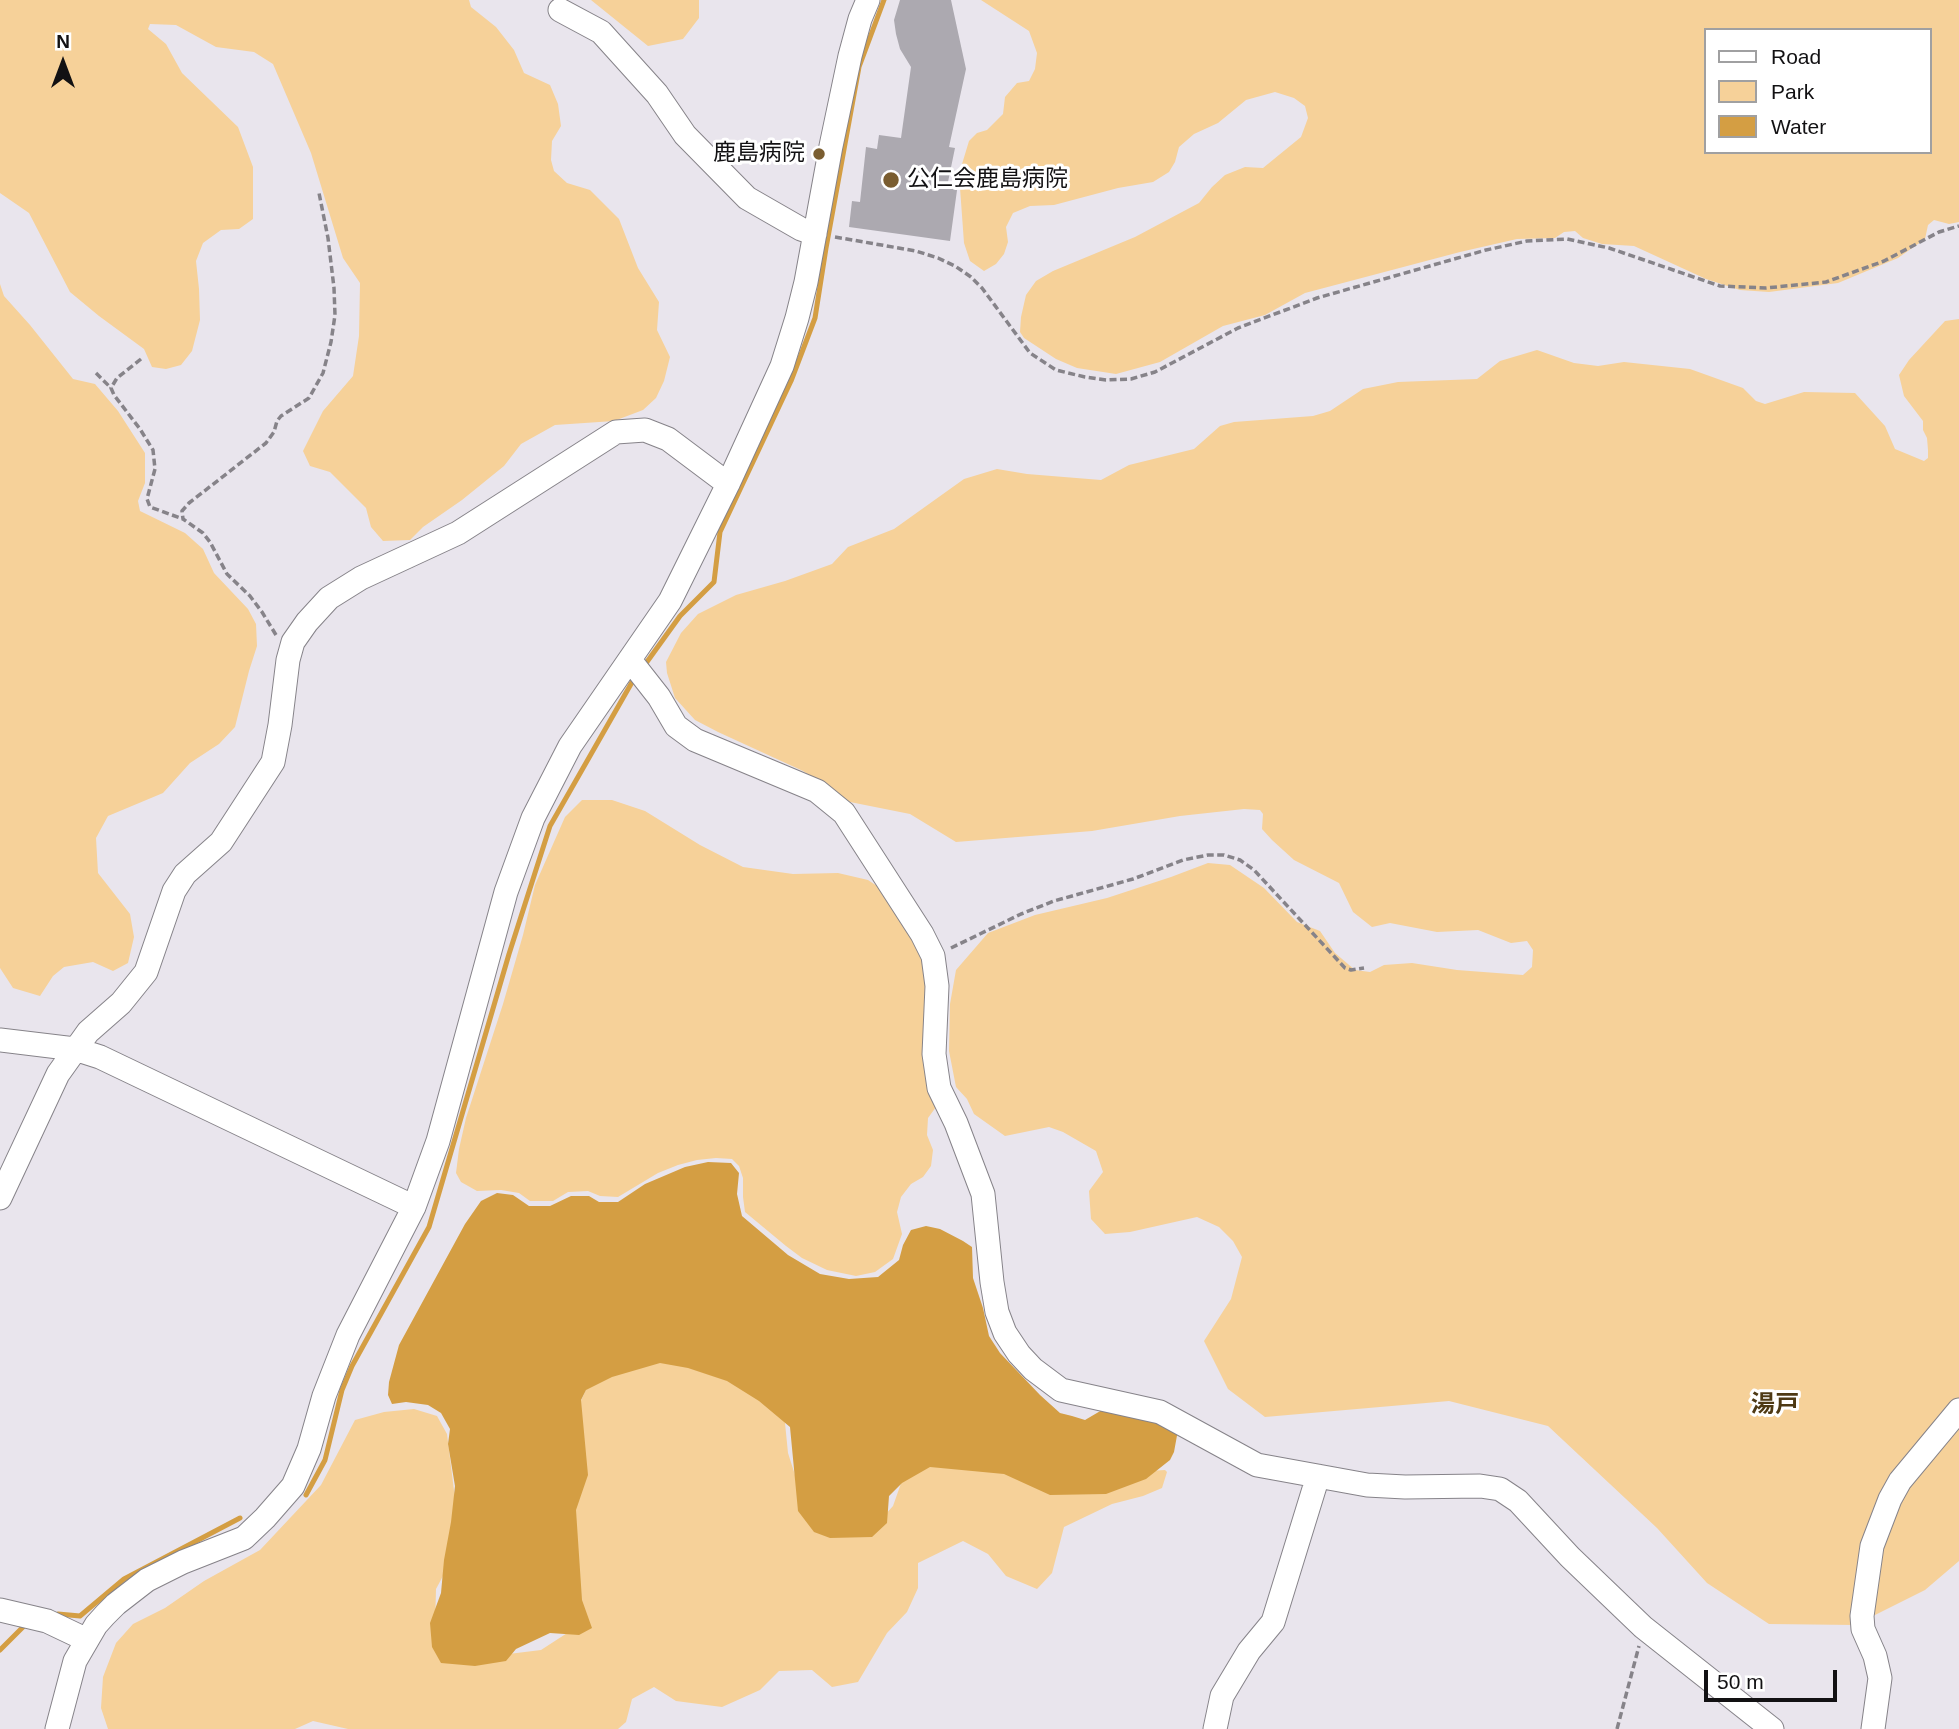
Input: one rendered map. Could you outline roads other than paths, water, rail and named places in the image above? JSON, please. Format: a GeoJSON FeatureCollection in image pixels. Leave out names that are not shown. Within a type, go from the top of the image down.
{"type":"FeatureCollection","features":[{"type":"Feature","properties":{"kind":"street"},"geometry":{"type":"LineString","coordinates":[[57,1729],[75,1661],[96,1625],[147,1580],[183,1562],[244,1538],[293,1486],[348,1335],[414,1208],[438,1141],[506,892],[533,818],[570,746],[637,669],[728,484],[782,366],[825,236],[831,146],[850,56],[868,0]]}},
{"type":"Feature","properties":{"kind":"street"},"geometry":{"type":"LineString","coordinates":[[561,10],[601,33],[657,94],[685,135],[747,198],[801,229],[825,236]]}},
{"type":"Feature","properties":{"kind":"street"},"geometry":{"type":"LineString","coordinates":[[0,1198],[58,1074],[88,1032],[121,1003],[146,972],[174,891],[186,874],[221,842],[273,762],[293,642],[329,597],[361,578],[458,533],[616,432],[645,430],[668,439],[728,484]]}},
{"type":"Feature","properties":{"kind":"street"},"geometry":{"type":"LineString","coordinates":[[637,669],[659,697],[676,726],[695,740],[817,791],[844,813],[922,934],[933,956],[937,986],[934,1054],[939,1088],[983,1194],[996,1312],[1005,1333],[1033,1369],[1061,1390],[1160,1412],[1257,1465],[1367,1485],[1480,1486],[1500,1489],[1518,1501],[1643,1627],[1772,1729]]}},
{"type":"Feature","properties":{"kind":"street"},"geometry":{"type":"LineString","coordinates":[[0,1040],[75,1049],[100,1057],[414,1208]]}},
{"type":"Feature","properties":{"kind":"street"},"geometry":{"type":"LineString","coordinates":[[1873,1729],[1880,1678],[1875,1656],[1863,1629],[1862,1616],[1872,1546],[1899,1481],[1959,1410]]}},
{"type":"Feature","properties":{"kind":"street"},"geometry":{"type":"LineString","coordinates":[[1215,1729],[1222,1696],[1250,1651],[1273,1622],[1318,1476]]}},
{"type":"Feature","properties":{"kind":"street"},"geometry":{"type":"LineString","coordinates":[[0,1610],[47,1621],[88,1640]]}},
{"type":"Feature","properties":{"kind":"water"},"geometry":{"type":"Polygon","coordinates":[[[708,1162],[731,1163],[739,1173],[737,1194],[742,1216],[788,1255],[820,1274],[849,1279],[878,1277],[899,1260],[911,1230],[926,1226],[940,1229],[963,1241],[972,1247],[973,1278],[989,1336],[1000,1353],[1060,1413],[1085,1420],[1102,1410],[1133,1413],[1178,1430],[1170,1460],[1146,1479],[1106,1494],[1050,1495],[1004,1474],[930,1467],[902,1483],[889,1496],[887,1523],[872,1537],[830,1538],[814,1532],[798,1511],[790,1427],[759,1401],[727,1381],[688,1368],[660,1363],[612,1377],[586,1390],[581,1400],[588,1475],[576,1510],[582,1600],[592,1628],[579,1635],[550,1633],[516,1649],[506,1661],[475,1666],[441,1663],[432,1647],[430,1623],[441,1593],[455,1486],[448,1444],[450,1429],[441,1413],[428,1405],[406,1402],[392,1404],[388,1395],[389,1382],[399,1345],[465,1224],[481,1201],[497,1193],[513,1195],[529,1206],[550,1206],[571,1196],[589,1196],[599,1202],[618,1202],[645,1184],[685,1167],[708,1162]]]}},
{"type":"Feature","properties":{"kind":"waterway"},"geometry":{"type":"LineString","coordinates":[[644,666],[680,616],[714,582],[720,532],[791,381],[815,318],[859,67],[884,0]]}},
{"type":"Feature","properties":{"kind":"waterway"},"geometry":{"type":"LineString","coordinates":[[306,1495],[325,1460],[342,1390],[352,1366],[429,1227],[509,954],[550,826],[635,677]]}},
{"type":"Feature","properties":{"kind":"waterway"},"geometry":{"type":"LineString","coordinates":[[58,1614],[80,1616],[124,1579],[240,1518]]}},
{"type":"Feature","properties":{"kind":"waterway"},"geometry":{"type":"LineString","coordinates":[[0,1650],[26,1624]]}},
{"type":"Feature","properties":{"kind":"place","name":"鹿島病院"},"geometry":{"type":"Point","coordinates":[819,154]}},
{"type":"Feature","properties":{"kind":"place","name":"公仁会鹿島病院"},"geometry":{"type":"Point","coordinates":[891,180]}},
{"type":"Feature","properties":{"kind":"district","name":"湯戸"},"geometry":{"type":"Point","coordinates":[1775,1405]}}]}
